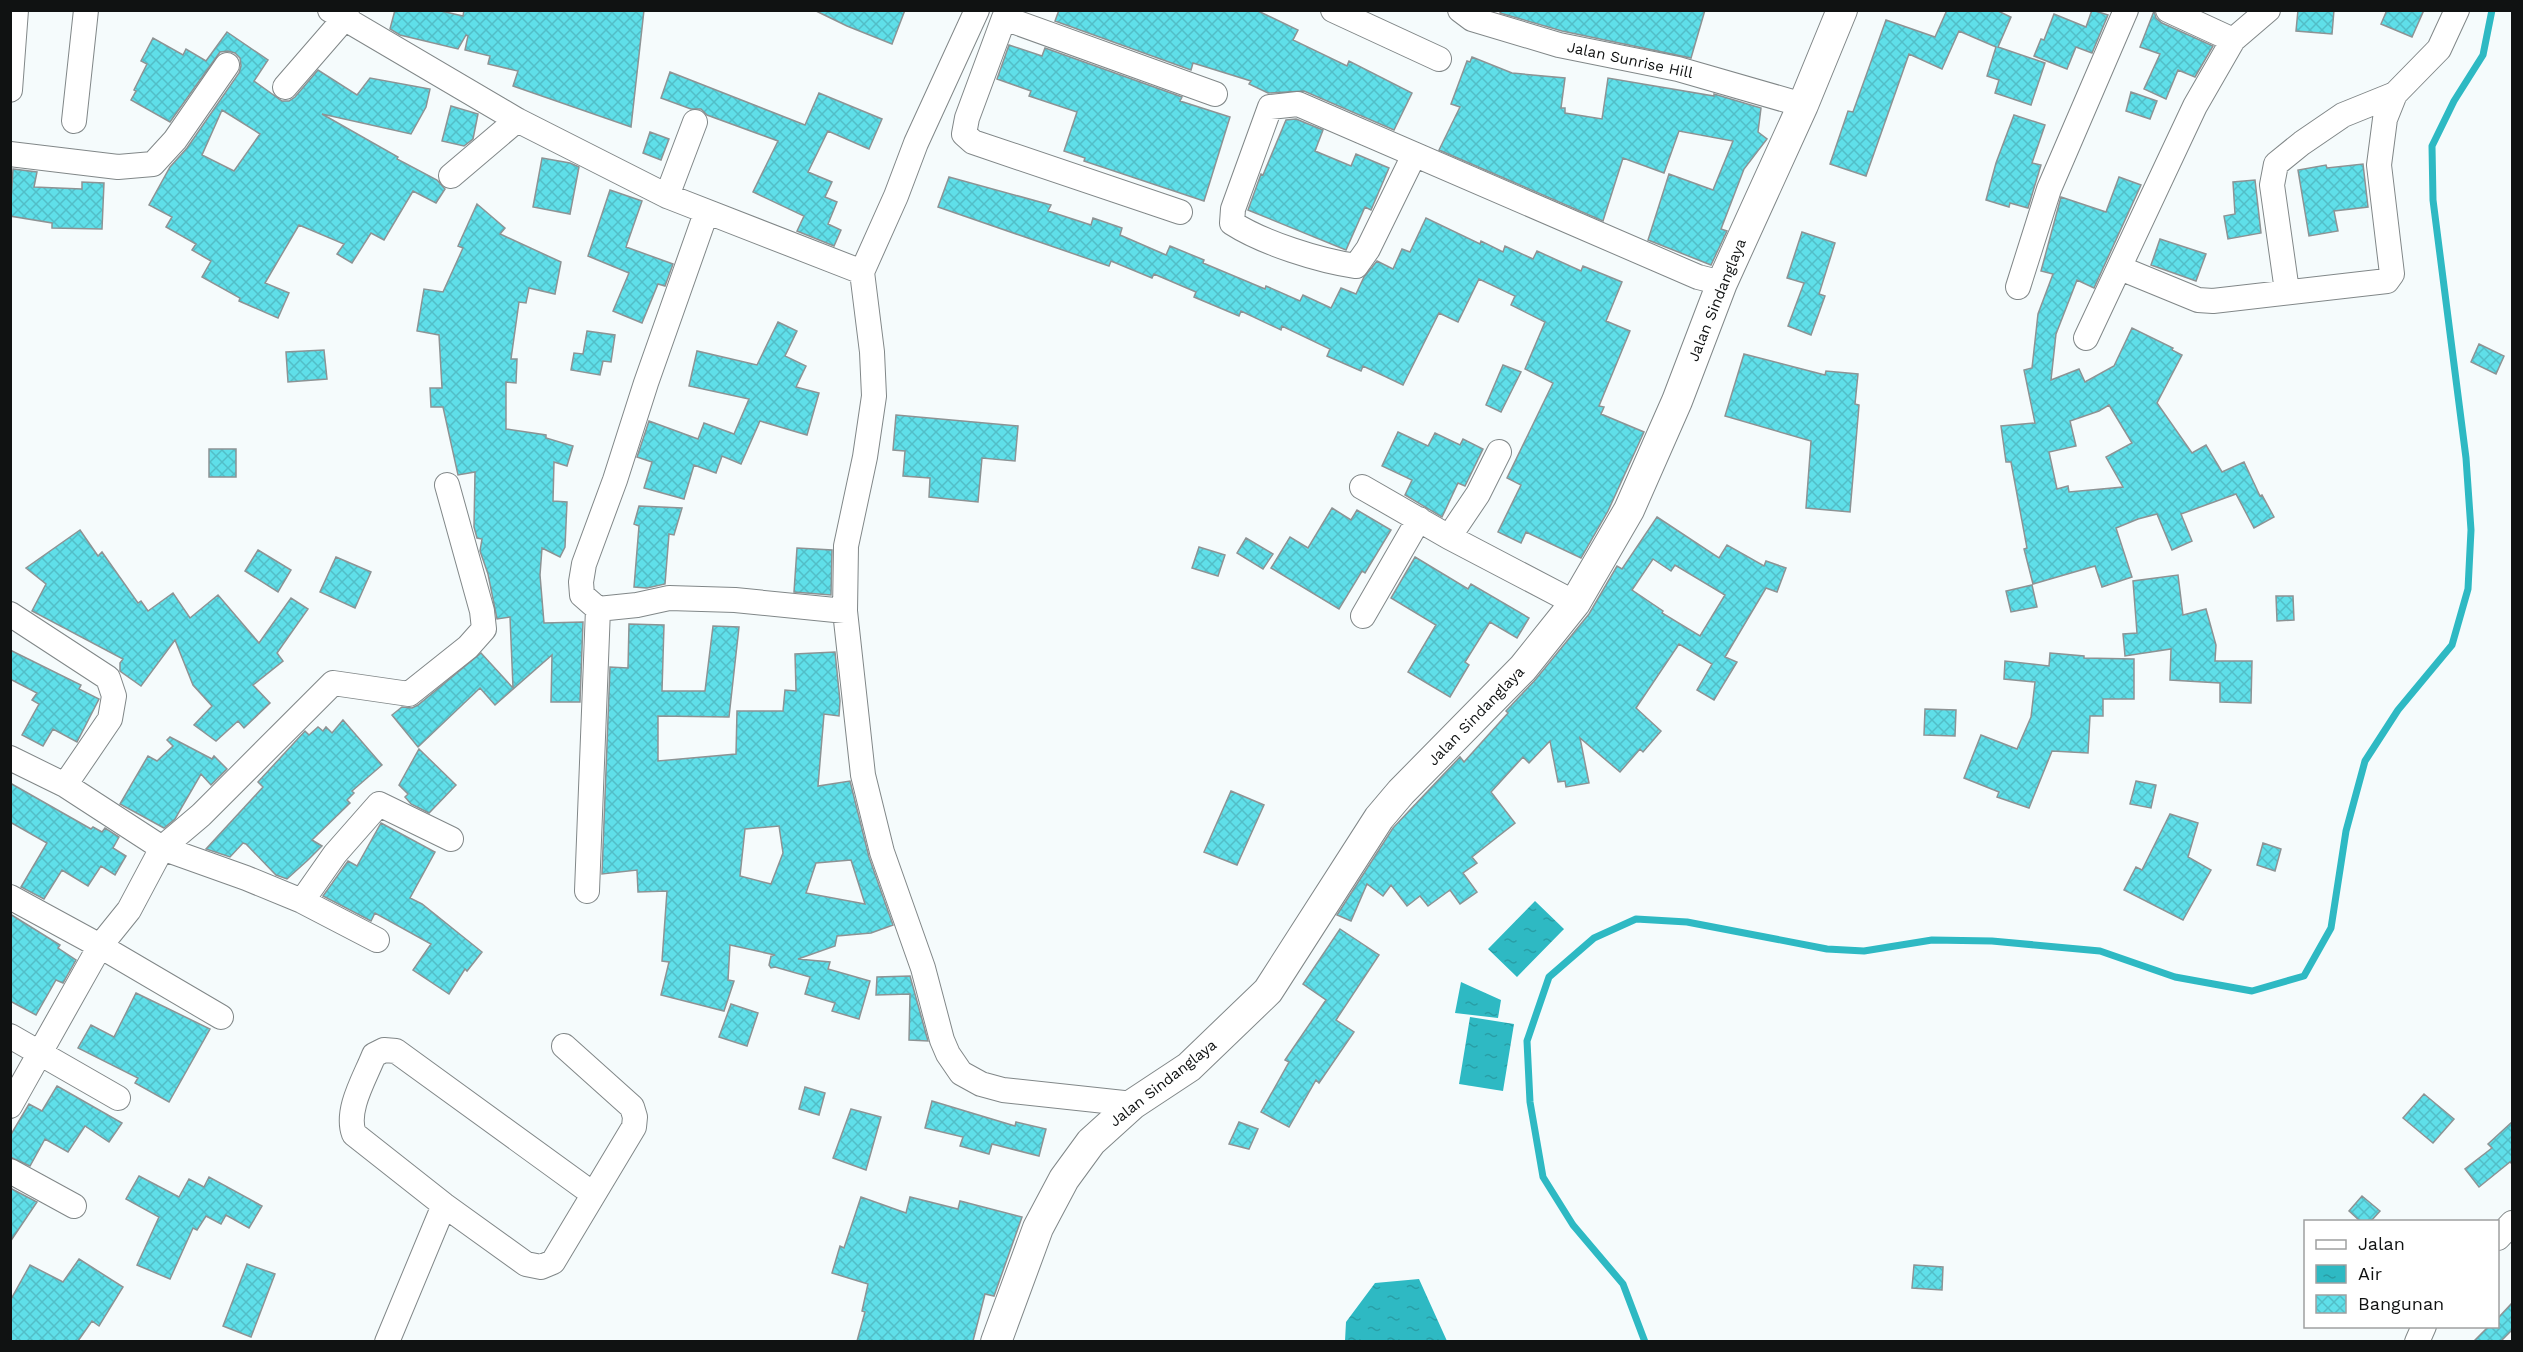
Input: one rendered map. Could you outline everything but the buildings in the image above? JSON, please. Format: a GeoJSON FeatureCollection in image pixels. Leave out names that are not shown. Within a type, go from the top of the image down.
{"type":"FeatureCollection","features":[{"type":"Feature","properties":{"kind":"street"},"geometry":{"type":"LineString","coordinates":[[10,90],[16,10]]}},
{"type":"Feature","properties":{"kind":"street"},"geometry":{"type":"LineString","coordinates":[[74,121],[86,10]]}},
{"type":"Feature","properties":{"kind":"street"},"geometry":{"type":"LineString","coordinates":[[977,10],[916,143],[896,196],[862,272],[872,352],[874,396],[865,457],[846,546],[845,611],[863,775],[882,852],[923,968],[948,1054],[961,1072],[981,1084],[1003,1090],[1133,1104]]}},
{"type":"Feature","properties":{"kind":"street"},"geometry":{"type":"LineString","coordinates":[[1333,10],[1438,59]]}},
{"type":"Feature","properties":{"kind":"street","name":"Jalan Sunrise Hill"},"geometry":{"type":"LineString","coordinates":[[1460,10],[1472,19],[1559,45],[1678,69],[1803,105]]}},
{"type":"Feature","properties":{"kind":"street","name":"Jalan Sindanglaya"},"geometry":{"type":"LineString","coordinates":[[996,1341],[1038,1228],[1064,1179],[1091,1142],[1133,1104],[1190,1067],[1268,991],[1379,819],[1401,792],[1523,668],[1575,603],[1629,510],[1677,401],[1722,283],[1803,105],[1842,10]]}},
{"type":"Feature","properties":{"kind":"street"},"geometry":{"type":"LineString","coordinates":[[2018,287],[2049,189],[2126,10]]}},
{"type":"Feature","properties":{"kind":"street"},"geometry":{"type":"LineString","coordinates":[[2168,10],[2233,40]]}},
{"type":"Feature","properties":{"kind":"street"},"geometry":{"type":"LineString","coordinates":[[2086,338],[2195,106],[2233,40],[2268,10]]}},
{"type":"Feature","properties":{"kind":"street"},"geometry":{"type":"LineString","coordinates":[[2120,268],[2198,300],[2228,300],[2287,291],[2371,284],[2390,278],[2392,274],[2389,242],[2379,165],[2385,119],[2395,94],[2439,49],[2457,10]]}},
{"type":"Feature","properties":{"kind":"street"},"geometry":{"type":"LineString","coordinates":[[285,87],[340,13],[517,120],[667,196],[862,272]]}},
{"type":"Feature","properties":{"kind":"street"},"geometry":{"type":"LineString","coordinates":[[1180,212],[973,142],[964,134],[967,118],[1006,14],[1215,94]]}},
{"type":"Feature","properties":{"kind":"street"},"geometry":{"type":"LineString","coordinates":[[10,154],[118,167],[153,164],[176,140],[227,64]]}},
{"type":"Feature","properties":{"kind":"street"},"geometry":{"type":"LineString","coordinates":[[2287,291],[2272,185],[2276,164],[2343,115],[2395,94]]}},
{"type":"Feature","properties":{"kind":"street"},"geometry":{"type":"LineString","coordinates":[[1414,155],[1368,249],[1356,266],[1334,263],[1248,234],[1232,223],[1233,209],[1270,107],[1298,104],[1698,277],[1722,283]]}},
{"type":"Feature","properties":{"kind":"street"},"geometry":{"type":"LineString","coordinates":[[451,176],[517,120]]}},
{"type":"Feature","properties":{"kind":"street"},"geometry":{"type":"LineString","coordinates":[[667,196],[695,122]]}},
{"type":"Feature","properties":{"kind":"street"},"geometry":{"type":"LineString","coordinates":[[706,213],[584,564],[582,594],[598,609],[637,605],[669,598],[735,600],[845,611]]}},
{"type":"Feature","properties":{"kind":"street"},"geometry":{"type":"LineString","coordinates":[[1449,537],[1479,494],[1499,452]]}},
{"type":"Feature","properties":{"kind":"street"},"geometry":{"type":"LineString","coordinates":[[10,1106],[100,946],[129,909],[162,848],[201,815],[333,682],[409,694],[468,647],[484,629],[482,611],[447,485]]}},
{"type":"Feature","properties":{"kind":"street"},"geometry":{"type":"LineString","coordinates":[[1362,486],[1449,537],[1575,603]]}},
{"type":"Feature","properties":{"kind":"street"},"geometry":{"type":"LineString","coordinates":[[1364,616],[1419,519]]}},
{"type":"Feature","properties":{"kind":"street"},"geometry":{"type":"LineString","coordinates":[[587,891],[598,609]]}},
{"type":"Feature","properties":{"kind":"street"},"geometry":{"type":"LineString","coordinates":[[10,614],[108,678],[114,696],[110,719],[66,785]]}},
{"type":"Feature","properties":{"kind":"street"},"geometry":{"type":"LineString","coordinates":[[10,758],[66,785],[162,848],[302,901],[377,940]]}},
{"type":"Feature","properties":{"kind":"street"},"geometry":{"type":"LineString","coordinates":[[302,901],[335,854],[386,797],[451,839]]}},
{"type":"Feature","properties":{"kind":"street"},"geometry":{"type":"LineString","coordinates":[[10,897],[100,946],[221,1017]]}},
{"type":"Feature","properties":{"kind":"street"},"geometry":{"type":"LineString","coordinates":[[10,1036],[118,1098]]}},
{"type":"Feature","properties":{"kind":"street"},"geometry":{"type":"LineString","coordinates":[[564,1046],[632,1107],[635,1117],[634,1127],[553,1262],[541,1267],[526,1264],[444,1205],[354,1134],[350,1123],[374,1055],[384,1050],[396,1051],[593,1194]]}},
{"type":"Feature","properties":{"kind":"street"},"geometry":{"type":"LineString","coordinates":[[10,1172],[74,1206]]}},
{"type":"Feature","properties":{"kind":"street"},"geometry":{"type":"LineString","coordinates":[[387,1341],[444,1205]]}},
{"type":"Feature","properties":{"kind":"water"},"geometry":{"type":"Polygon","coordinates":[[[1535,901],[1564,929],[1517,977],[1488,949],[1535,901]]]}},
{"type":"Feature","properties":{"kind":"water"},"geometry":{"type":"Polygon","coordinates":[[[1461,982],[1501,1000],[1498,1018],[1455,1013],[1461,982]]]}},
{"type":"Feature","properties":{"kind":"water"},"geometry":{"type":"Polygon","coordinates":[[[1470,1017],[1514,1024],[1503,1091],[1459,1084],[1470,1017]]]}},
{"type":"Feature","properties":{"kind":"water"},"geometry":{"type":"Polygon","coordinates":[[[1419,1279],[1447,1341],[1345,1341],[1346,1322],[1375,1283],[1419,1279]]]}},
{"type":"Feature","properties":{"kind":"waterway"},"geometry":{"type":"LineString","coordinates":[[1645,1342],[1623,1284],[1573,1225],[1543,1177],[1530,1102],[1527,1041],[1549,977],[1594,938],[1636,919],[1687,922],[1827,949],[1864,951],[1932,940],[1992,941],[2100,951],[2175,977],[2252,991],[2304,976],[2331,928],[2346,831],[2365,761],[2398,710],[2452,645],[2468,589],[2471,530],[2466,458],[2433,200],[2432,146],[2454,101],[2483,55],[2492,10]]}}]}
